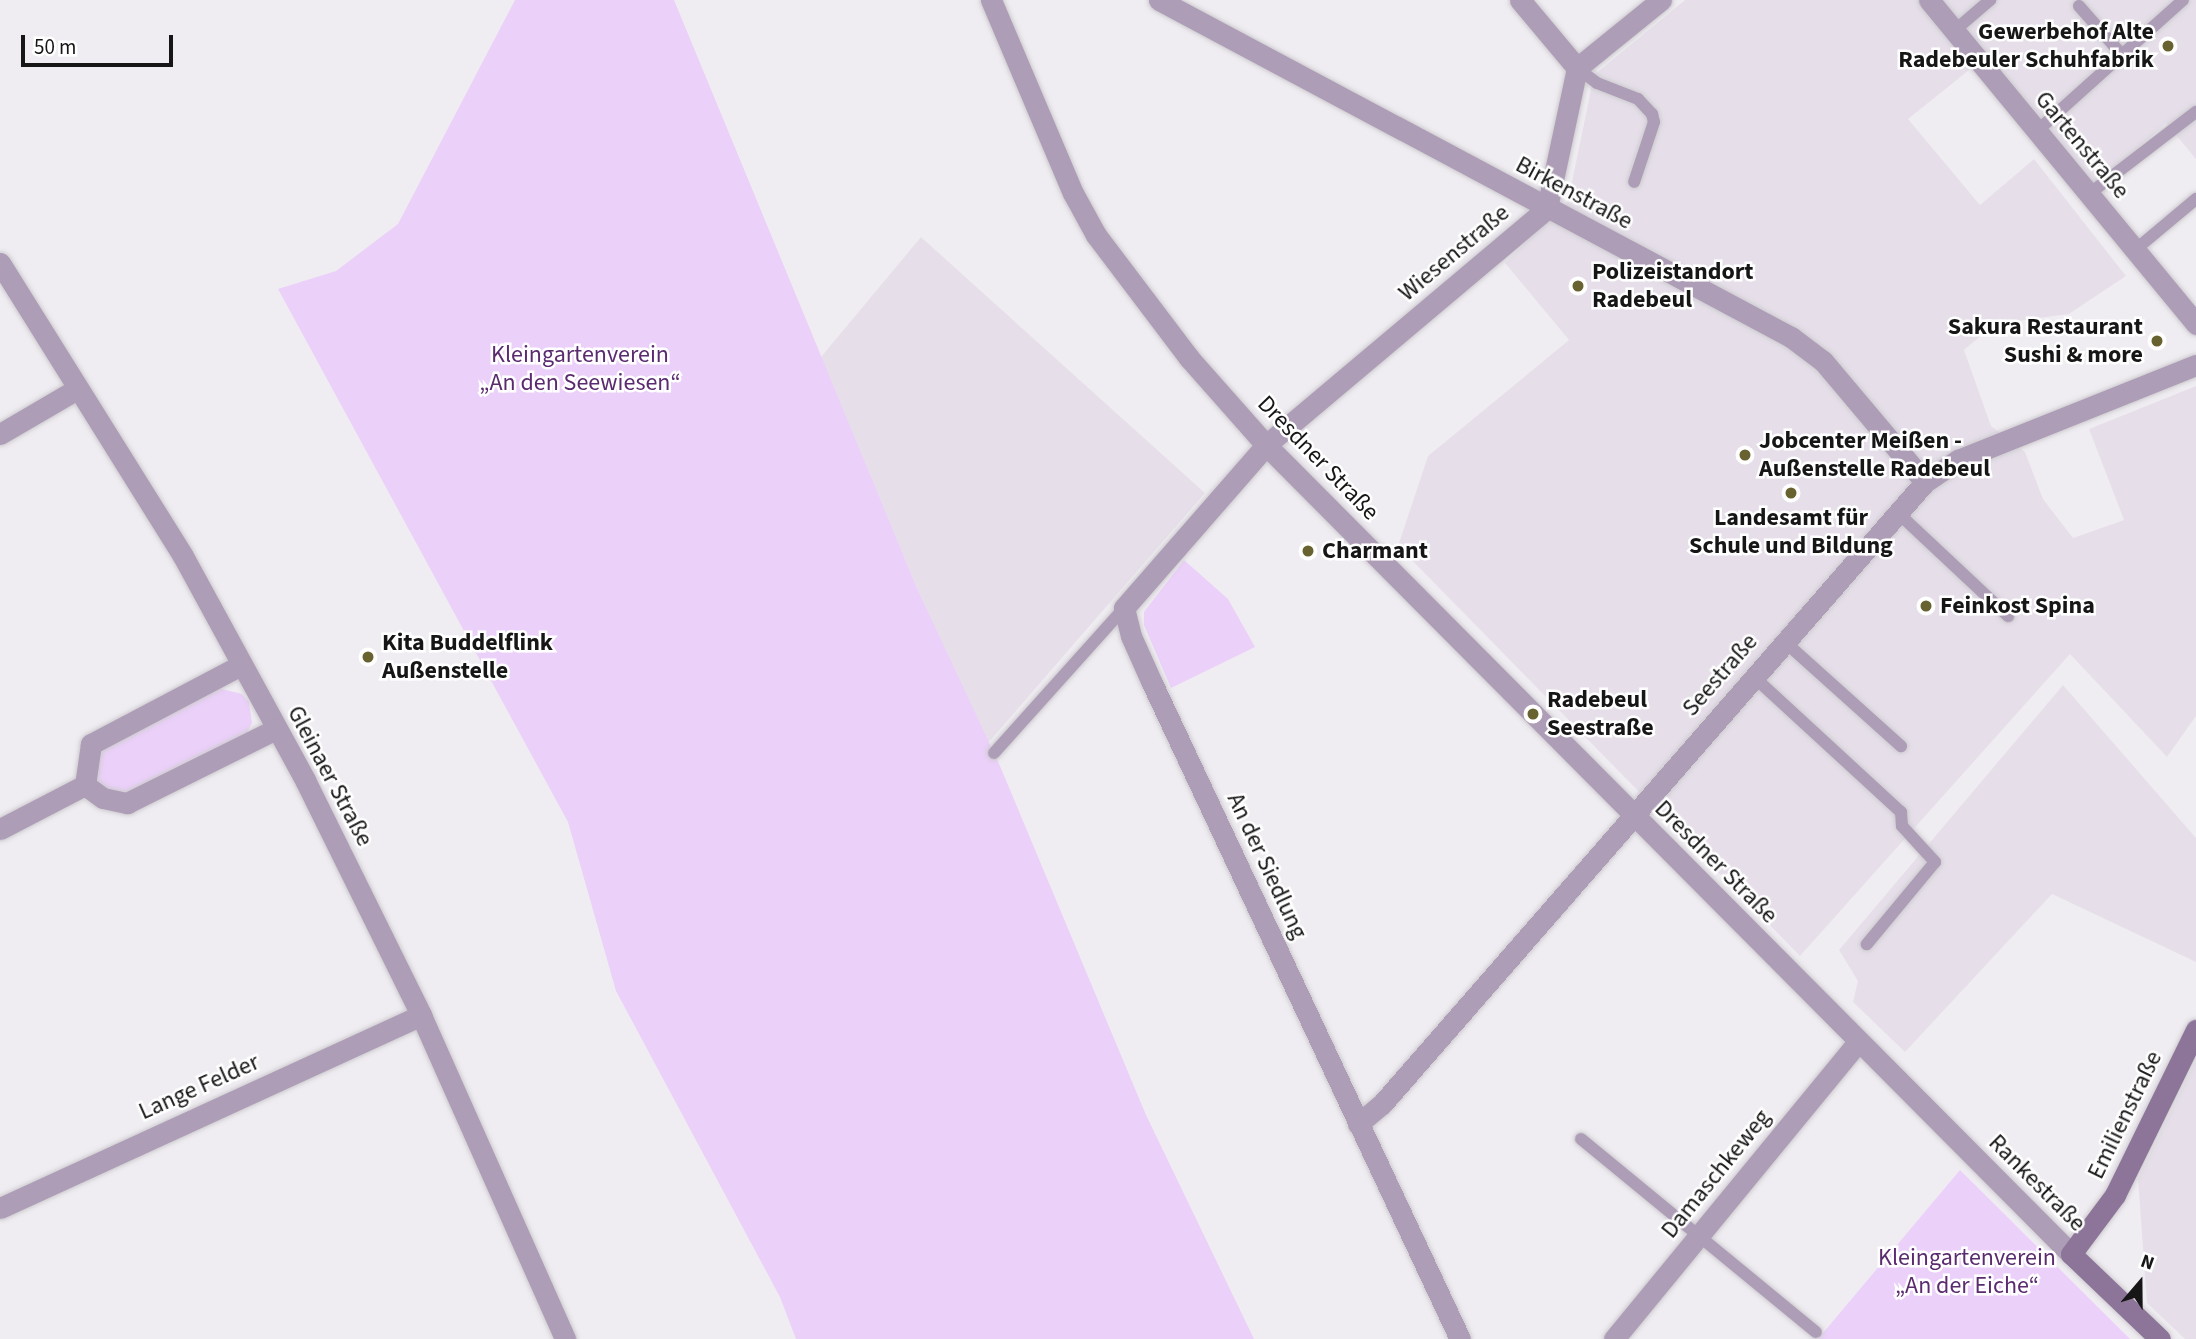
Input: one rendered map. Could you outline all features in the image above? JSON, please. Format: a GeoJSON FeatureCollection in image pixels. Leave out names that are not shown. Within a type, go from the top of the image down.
{"type":"FeatureCollection","features":[{"type":"Feature","properties":{"kind":"street","name":"Dresdner Straße"},"geometry":{"type":"LineString","coordinates":[[991,0],[1073,193],[1096,235],[1189,358],[1266,445],[1939,1123]]}},
{"type":"Feature","properties":{"kind":"street","name":"Birkenstraße"},"geometry":{"type":"LineString","coordinates":[[1159,0],[1791,337],[1823,361],[1925,482]]}},
{"type":"Feature","properties":{"kind":"street"},"geometry":{"type":"LineString","coordinates":[[1520,0],[1577,68],[1661,0]]}},
{"type":"Feature","properties":{"kind":"street","name":"Gartenstraße"},"geometry":{"type":"LineString","coordinates":[[1928,0],[2196,324]]}},
{"type":"Feature","properties":{"kind":"street","name":"Wiesenstraße"},"geometry":{"type":"LineString","coordinates":[[1266,445],[1546,208],[1577,68]]}},
{"type":"Feature","properties":{"kind":"street","name":"Gleinaer Straße"},"geometry":{"type":"LineString","coordinates":[[0,262],[183,556],[276,729],[421,1015],[565,1339]]}},
{"type":"Feature","properties":{"kind":"street","name":"Seestraße"},"geometry":{"type":"LineString","coordinates":[[1358,1124],[1382,1104],[1925,482],[1958,460],[2196,365]]}},
{"type":"Feature","properties":{"kind":"street"},"geometry":{"type":"LineString","coordinates":[[0,434],[77,389]]}},
{"type":"Feature","properties":{"kind":"street"},"geometry":{"type":"LineString","coordinates":[[1124,608],[1266,445]]}},
{"type":"Feature","properties":{"kind":"street","name":"An der Siedlung"},"geometry":{"type":"LineString","coordinates":[[1124,608],[1136,648],[1460,1339]]}},
{"type":"Feature","properties":{"kind":"street"},"geometry":{"type":"LineString","coordinates":[[85,785],[91,744],[242,665]]}},
{"type":"Feature","properties":{"kind":"street"},"geometry":{"type":"LineString","coordinates":[[85,785],[103,798],[127,803],[276,729]]}},
{"type":"Feature","properties":{"kind":"street"},"geometry":{"type":"LineString","coordinates":[[0,829],[85,785]]}},
{"type":"Feature","properties":{"kind":"street","name":"Lange Felder"},"geometry":{"type":"LineString","coordinates":[[0,1208],[421,1015]]}},
{"type":"Feature","properties":{"kind":"street","name":"Emilienstraße"},"geometry":{"type":"LineString","coordinates":[[2071,1254],[2115,1195],[2196,1030]]}},
{"type":"Feature","properties":{"kind":"street","name":"Damaschkeweg"},"geometry":{"type":"LineString","coordinates":[[1614,1339],[1858,1042]]}},
{"type":"Feature","properties":{"kind":"street","name":"Rankestraße"},"geometry":{"type":"LineString","coordinates":[[1939,1123],[2160,1339]]}},
{"type":"Feature","properties":{"kind":"lane"},"geometry":{"type":"LineString","coordinates":[[1954,31],[1990,0]]}},
{"type":"Feature","properties":{"kind":"lane"},"geometry":{"type":"LineString","coordinates":[[2036,131],[2183,0]]}},
{"type":"Feature","properties":{"kind":"lane"},"geometry":{"type":"LineString","coordinates":[[2079,6],[2122,55]]}},
{"type":"Feature","properties":{"kind":"lane"},"geometry":{"type":"LineString","coordinates":[[1577,68],[1597,83],[1638,99],[1652,114],[1654,122],[1633,182]]}},
{"type":"Feature","properties":{"kind":"lane"},"geometry":{"type":"LineString","coordinates":[[2089,194],[2196,112]]}},
{"type":"Feature","properties":{"kind":"lane"},"geometry":{"type":"LineString","coordinates":[[2135,250],[2196,200]]}},
{"type":"Feature","properties":{"kind":"lane"},"geometry":{"type":"LineString","coordinates":[[1898,513],[2008,616]]}},
{"type":"Feature","properties":{"kind":"lane"},"geometry":{"type":"LineString","coordinates":[[994,753],[1124,608]]}},
{"type":"Feature","properties":{"kind":"lane"},"geometry":{"type":"LineString","coordinates":[[1785,642],[1901,746]]}},
{"type":"Feature","properties":{"kind":"lane"},"geometry":{"type":"LineString","coordinates":[[1754,677],[1901,812],[1902,826],[1935,862],[1867,944]]}},
{"type":"Feature","properties":{"kind":"lane"},"geometry":{"type":"LineString","coordinates":[[1581,1139],[1816,1332]]}},
{"type":"Feature","properties":{"kind":"shaded area"},"geometry":{"type":"Polygon","coordinates":[[[1685,0],[2196,0],[2196,159],[2166,123],[2094,187],[1983,59],[1908,119],[1980,205],[2034,159],[2126,276],[2069,314],[1995,324],[1964,350],[1991,426],[2025,452],[2043,499],[2073,538],[2124,520],[2089,429],[2196,386],[2196,716],[2167,757],[2070,654],[1800,956],[1398,546],[1428,456],[1569,340],[1505,263],[1568,201],[1594,75],[1685,0]]]}},
{"type":"Feature","properties":{"kind":"shaded area"},"geometry":{"type":"Polygon","coordinates":[[[921,237],[1205,493],[988,743],[917,588],[821,357],[921,237]]]}},
{"type":"Feature","properties":{"kind":"shaded area"},"geometry":{"type":"Polygon","coordinates":[[[2063,685],[2196,838],[2196,962],[2052,894],[1905,1052],[1853,1002],[1858,981],[1839,950],[2063,685]]]}},
{"type":"Feature","properties":{"kind":"shaded area"},"geometry":{"type":"Polygon","coordinates":[[[2196,1061],[2196,1339],[2185,1339],[2147,1303],[2138,1179],[2196,1061]]]}},
{"type":"Feature","properties":{"kind":"green space","name":"Kleingartenverein „An den Seewiesen“"},"geometry":{"type":"Polygon","coordinates":[[[515,0],[674,0],[917,588],[1000,766],[1146,1115],[1254,1339],[796,1339],[780,1297],[616,991],[568,822],[278,289],[336,271],[398,224],[515,0]]]}},
{"type":"Feature","properties":{"kind":"green space"},"geometry":{"type":"Polygon","coordinates":[[[1184,560],[1228,599],[1255,647],[1171,688],[1144,625],[1144,612],[1184,560]]]}},
{"type":"Feature","properties":{"kind":"green space"},"geometry":{"type":"Polygon","coordinates":[[[218,688],[242,694],[249,702],[252,723],[245,736],[126,794],[96,787],[91,771],[108,740],[218,688]]]}},
{"type":"Feature","properties":{"kind":"green space","name":"Kleingartenverein „An der Eiche“"},"geometry":{"type":"Polygon","coordinates":[[[1960,1170],[2130,1339],[1818,1339],[1960,1170]]]}},
{"type":"Feature","properties":{"kind":"place","name":"Gewerbehof Alte Radebeuler Schuhfabrik"},"geometry":{"type":"Point","coordinates":[2168,46]}},
{"type":"Feature","properties":{"kind":"place","name":"Polizeistandort Radebeul"},"geometry":{"type":"Point","coordinates":[1578,286]}},
{"type":"Feature","properties":{"kind":"place","name":"Sakura Restaurant Sushi & more"},"geometry":{"type":"Point","coordinates":[2157,341]}},
{"type":"Feature","properties":{"kind":"place","name":"Jobcenter Meißen - Außenstelle Radebeul"},"geometry":{"type":"Point","coordinates":[1745,455]}},
{"type":"Feature","properties":{"kind":"place","name":"Landesamt für Schule und Bildung"},"geometry":{"type":"Point","coordinates":[1791,493]}},
{"type":"Feature","properties":{"kind":"place","name":"Charmant"},"geometry":{"type":"Point","coordinates":[1308,551]}},
{"type":"Feature","properties":{"kind":"place","name":"Feinkost Spina"},"geometry":{"type":"Point","coordinates":[1926,606]}},
{"type":"Feature","properties":{"kind":"place","name":"Kita Buddelflink Außenstelle"},"geometry":{"type":"Point","coordinates":[368,657]}},
{"type":"Feature","properties":{"kind":"place","name":"Radebeul Seestraße"},"geometry":{"type":"Point","coordinates":[1533,714]}}]}
